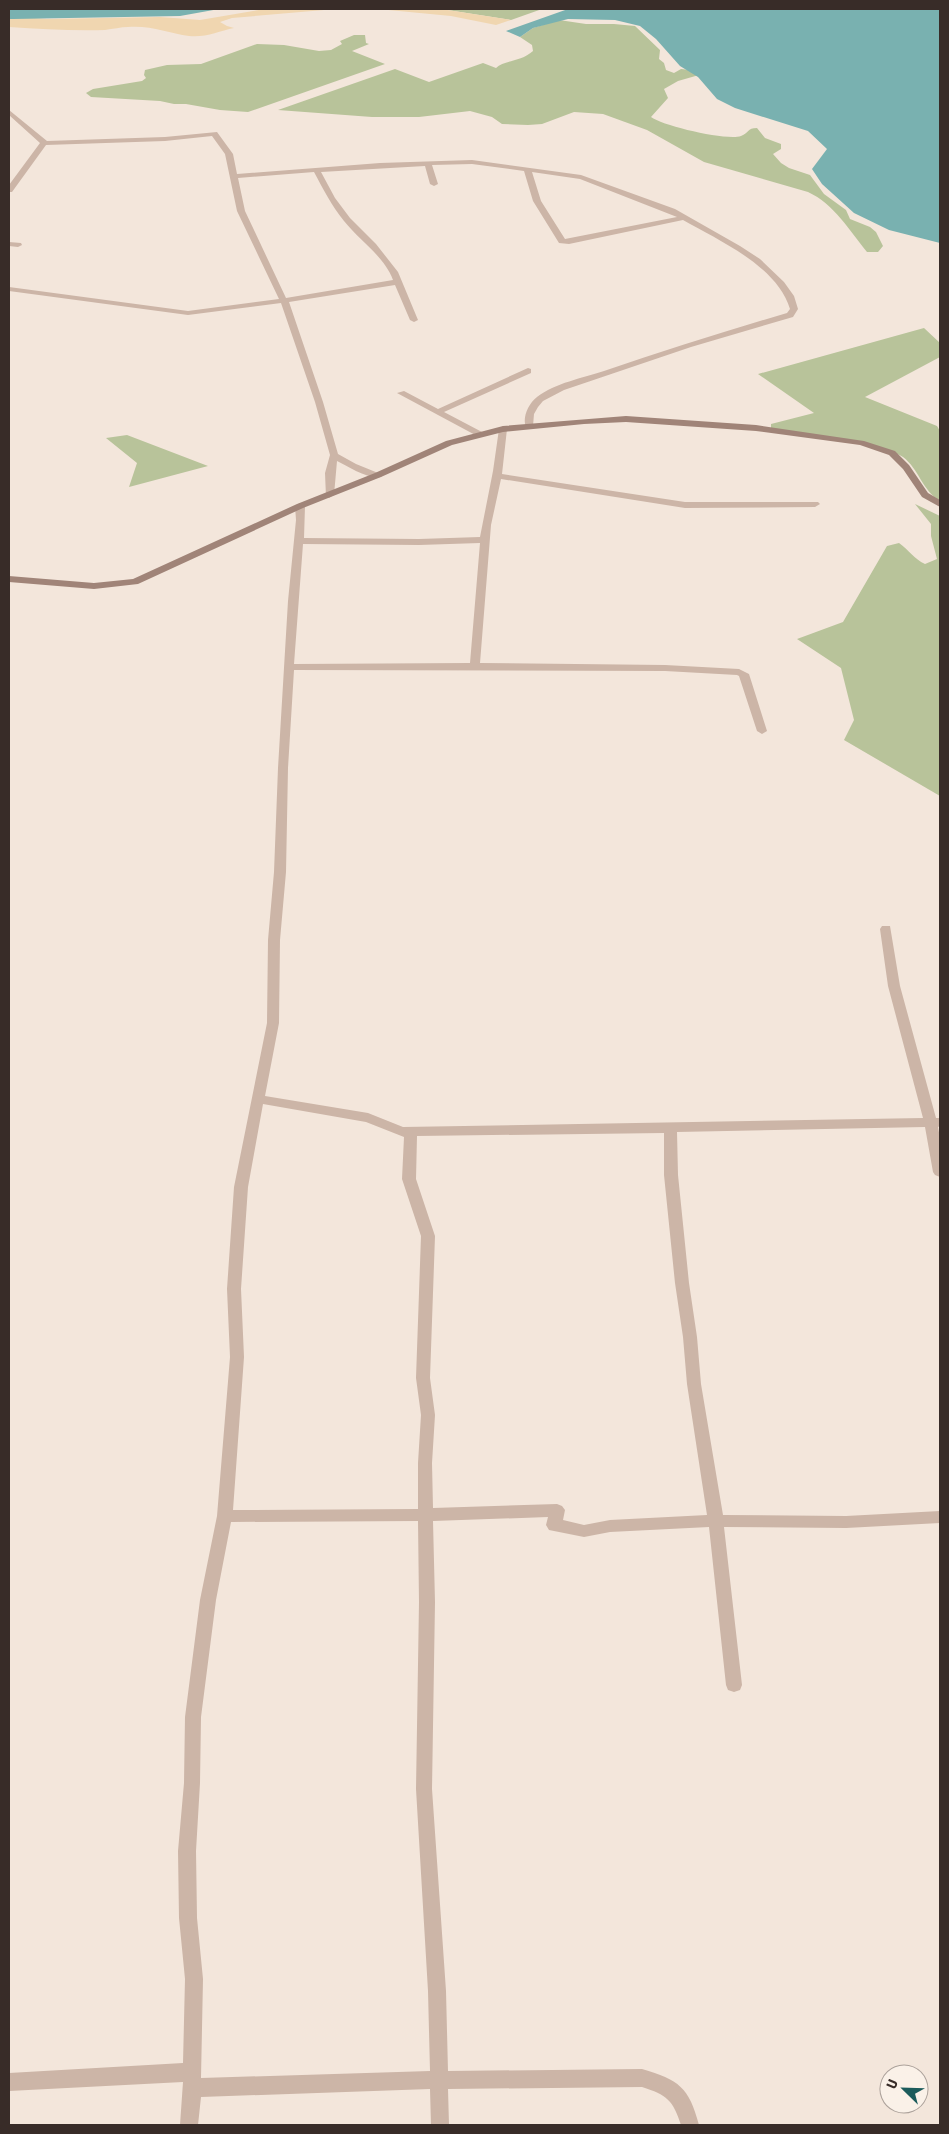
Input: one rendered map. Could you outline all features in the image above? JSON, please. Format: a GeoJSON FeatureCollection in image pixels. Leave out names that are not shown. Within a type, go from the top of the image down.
{"type":"FeatureCollection","features":[{"type":"Feature","properties":{"kind":"main road"},"geometry":{"type":"LineString","coordinates":[[9,579],[86,586],[136,582],[300,506],[378,475],[449,443],[479,434],[529,426],[626,419],[756,428],[843,439],[877,447],[892,453],[906,467],[925,495],[940,504]]}},
{"type":"Feature","properties":{"kind":"street"},"geometry":{"type":"LineString","coordinates":[[9,112],[43,140],[44,143]]}},
{"type":"Feature","properties":{"kind":"street"},"geometry":{"type":"LineString","coordinates":[[44,143],[165,139],[214,134],[229,154],[241,211],[284,301],[319,402],[334,455],[330,473],[329,495]]}},
{"type":"Feature","properties":{"kind":"street"},"geometry":{"type":"LineString","coordinates":[[9,190],[44,143]]}},
{"type":"Feature","properties":{"kind":"street"},"geometry":{"type":"LineString","coordinates":[[234,176],[428,163],[472,162],[527,169],[593,181],[667,208],[737,248],[762,266],[781,284],[790,296],[794,309],[793,312],[782,318],[688,344],[561,388],[540,399],[534,406],[530,414],[529,426]]}},
{"type":"Feature","properties":{"kind":"street"},"geometry":{"type":"LineString","coordinates":[[428,163],[434,184]]}},
{"type":"Feature","properties":{"kind":"street"},"geometry":{"type":"LineString","coordinates":[[527,169],[537,201],[562,241],[569,242],[684,218]]}},
{"type":"Feature","properties":{"kind":"street"},"geometry":{"type":"LineString","coordinates":[[316,170],[331,198],[347,220],[373,246],[394,272],[414,320]]}},
{"type":"Feature","properties":{"kind":"street"},"geometry":{"type":"LineString","coordinates":[[9,244],[18,245]]}},
{"type":"Feature","properties":{"kind":"street"},"geometry":{"type":"LineString","coordinates":[[9,289],[180,313],[284,301],[398,282]]}},
{"type":"Feature","properties":{"kind":"street"},"geometry":{"type":"LineString","coordinates":[[438,412],[528,371]]}},
{"type":"Feature","properties":{"kind":"street"},"geometry":{"type":"LineString","coordinates":[[401,392],[479,434]]}},
{"type":"Feature","properties":{"kind":"street"},"geometry":{"type":"LineString","coordinates":[[475,666],[484,540],[497,476],[503,429]]}},
{"type":"Feature","properties":{"kind":"street"},"geometry":{"type":"LineString","coordinates":[[334,455],[353,466],[378,475]]}},
{"type":"Feature","properties":{"kind":"street"},"geometry":{"type":"LineString","coordinates":[[497,476],[685,505],[815,504]]}},
{"type":"Feature","properties":{"kind":"street"},"geometry":{"type":"LineString","coordinates":[[189,2125],[194,1979],[187,1887],[193,1717],[208,1600],[225,1516],[237,1358],[234,1289],[241,1187],[273,1023],[274,940],[280,872],[283,768],[301,520],[300,506]]}},
{"type":"Feature","properties":{"kind":"street"},"geometry":{"type":"LineString","coordinates":[[299,541],[397,542],[484,540]]}},
{"type":"Feature","properties":{"kind":"street"},"geometry":{"type":"LineString","coordinates":[[289,667],[664,668],[739,672],[744,674],[762,730]]}},
{"type":"Feature","properties":{"kind":"street"},"geometry":{"type":"LineString","coordinates":[[886,929],[894,986],[936,1122],[940,1172]]}},
{"type":"Feature","properties":{"kind":"street"},"geometry":{"type":"LineString","coordinates":[[258,1099],[368,1118],[402,1132],[410,1133],[409,1179],[428,1236],[423,1378],[428,1415],[425,1463],[427,1612],[424,1789],[435,1935],[440,2125]]}},
{"type":"Feature","properties":{"kind":"street"},"geometry":{"type":"LineString","coordinates":[[402,1132],[936,1122]]}},
{"type":"Feature","properties":{"kind":"street"},"geometry":{"type":"LineString","coordinates":[[670,1128],[671,1175],[682,1283],[690,1337],[694,1384],[716,1521],[734,1685]]}},
{"type":"Feature","properties":{"kind":"street"},"geometry":{"type":"LineString","coordinates":[[225,1516],[426,1514],[558,1510],[554,1525],[584,1530],[610,1526],[716,1521],[846,1522],[940,1517]]}},
{"type":"Feature","properties":{"kind":"street"},"geometry":{"type":"LineString","coordinates":[[9,2082],[89,2079],[438,2080],[642,2078],[668,2086],[683,2101],[690,2125]]}},
{"type":"Feature","properties":{"kind":"green space"},"geometry":{"type":"Polygon","coordinates":[[[441,9],[542,9],[511,20],[441,9]]]}},
{"type":"Feature","properties":{"kind":"green space"},"geometry":{"type":"Polygon","coordinates":[[[559,20],[586,24],[635,26],[660,50],[659,59],[664,63],[666,70],[674,73],[681,69],[699,71],[699,75],[678,81],[664,89],[668,98],[651,117],[658,121],[710,135],[741,136],[751,129],[757,128],[765,138],[781,144],[781,149],[773,154],[781,163],[789,168],[810,175],[824,194],[846,210],[850,219],[870,227],[876,232],[883,246],[878,252],[867,252],[833,210],[826,203],[808,192],[704,162],[647,130],[603,114],[574,112],[542,124],[528,125],[502,124],[492,117],[470,111],[419,117],[372,117],[278,110],[395,69],[429,82],[483,63],[496,68],[499,65],[528,55],[533,51],[532,45],[520,37],[533,28],[559,20]]]}},
{"type":"Feature","properties":{"kind":"green space"},"geometry":{"type":"Polygon","coordinates":[[[354,35],[365,35],[366,43],[369,44],[352,51],[385,64],[248,112],[160,101],[91,97],[86,93],[93,89],[142,81],[146,78],[144,75],[145,70],[167,65],[201,64],[257,44],[284,45],[319,51],[331,50],[342,44],[340,41],[354,35]]]}},
{"type":"Feature","properties":{"kind":"green space"},"geometry":{"type":"Polygon","coordinates":[[[924,328],[940,343],[940,357],[865,397],[937,426],[940,431],[940,501],[929,491],[913,467],[903,457],[892,452],[874,445],[771,432],[771,424],[814,413],[758,374],[924,328]]]}},
{"type":"Feature","properties":{"kind":"green space"},"geometry":{"type":"Polygon","coordinates":[[[127,435],[208,466],[129,487],[137,463],[106,438],[127,435]]]}},
{"type":"Feature","properties":{"kind":"green space"},"geometry":{"type":"Polygon","coordinates":[[[915,504],[940,516],[940,796],[844,740],[854,720],[841,668],[797,639],[843,622],[887,546],[899,543],[925,564],[937,559],[931,536],[931,524],[915,504]]]}},
{"type":"Feature","properties":{"kind":"sand"},"geometry":{"type":"Polygon","coordinates":[[[265,9],[378,9],[324,10],[232,18],[220,22],[234,28],[195,36],[136,27],[105,30],[57,30],[9,27],[9,16],[47,19],[160,17],[200,20],[265,9]]]}},
{"type":"Feature","properties":{"kind":"sand"},"geometry":{"type":"Polygon","coordinates":[[[378,9],[441,9],[511,20],[496,25],[451,16],[378,9]]]}},
{"type":"Feature","properties":{"kind":"water"},"geometry":{"type":"Polygon","coordinates":[[[9,9],[219,9],[180,16],[9,19],[9,9]]]}},
{"type":"Feature","properties":{"kind":"water"},"geometry":{"type":"Polygon","coordinates":[[[568,9],[940,9],[940,243],[889,230],[854,213],[822,184],[812,169],[827,149],[808,131],[735,108],[717,99],[698,77],[680,66],[656,39],[640,26],[615,20],[568,19],[533,28],[520,37],[506,31],[568,9]]]}}]}
